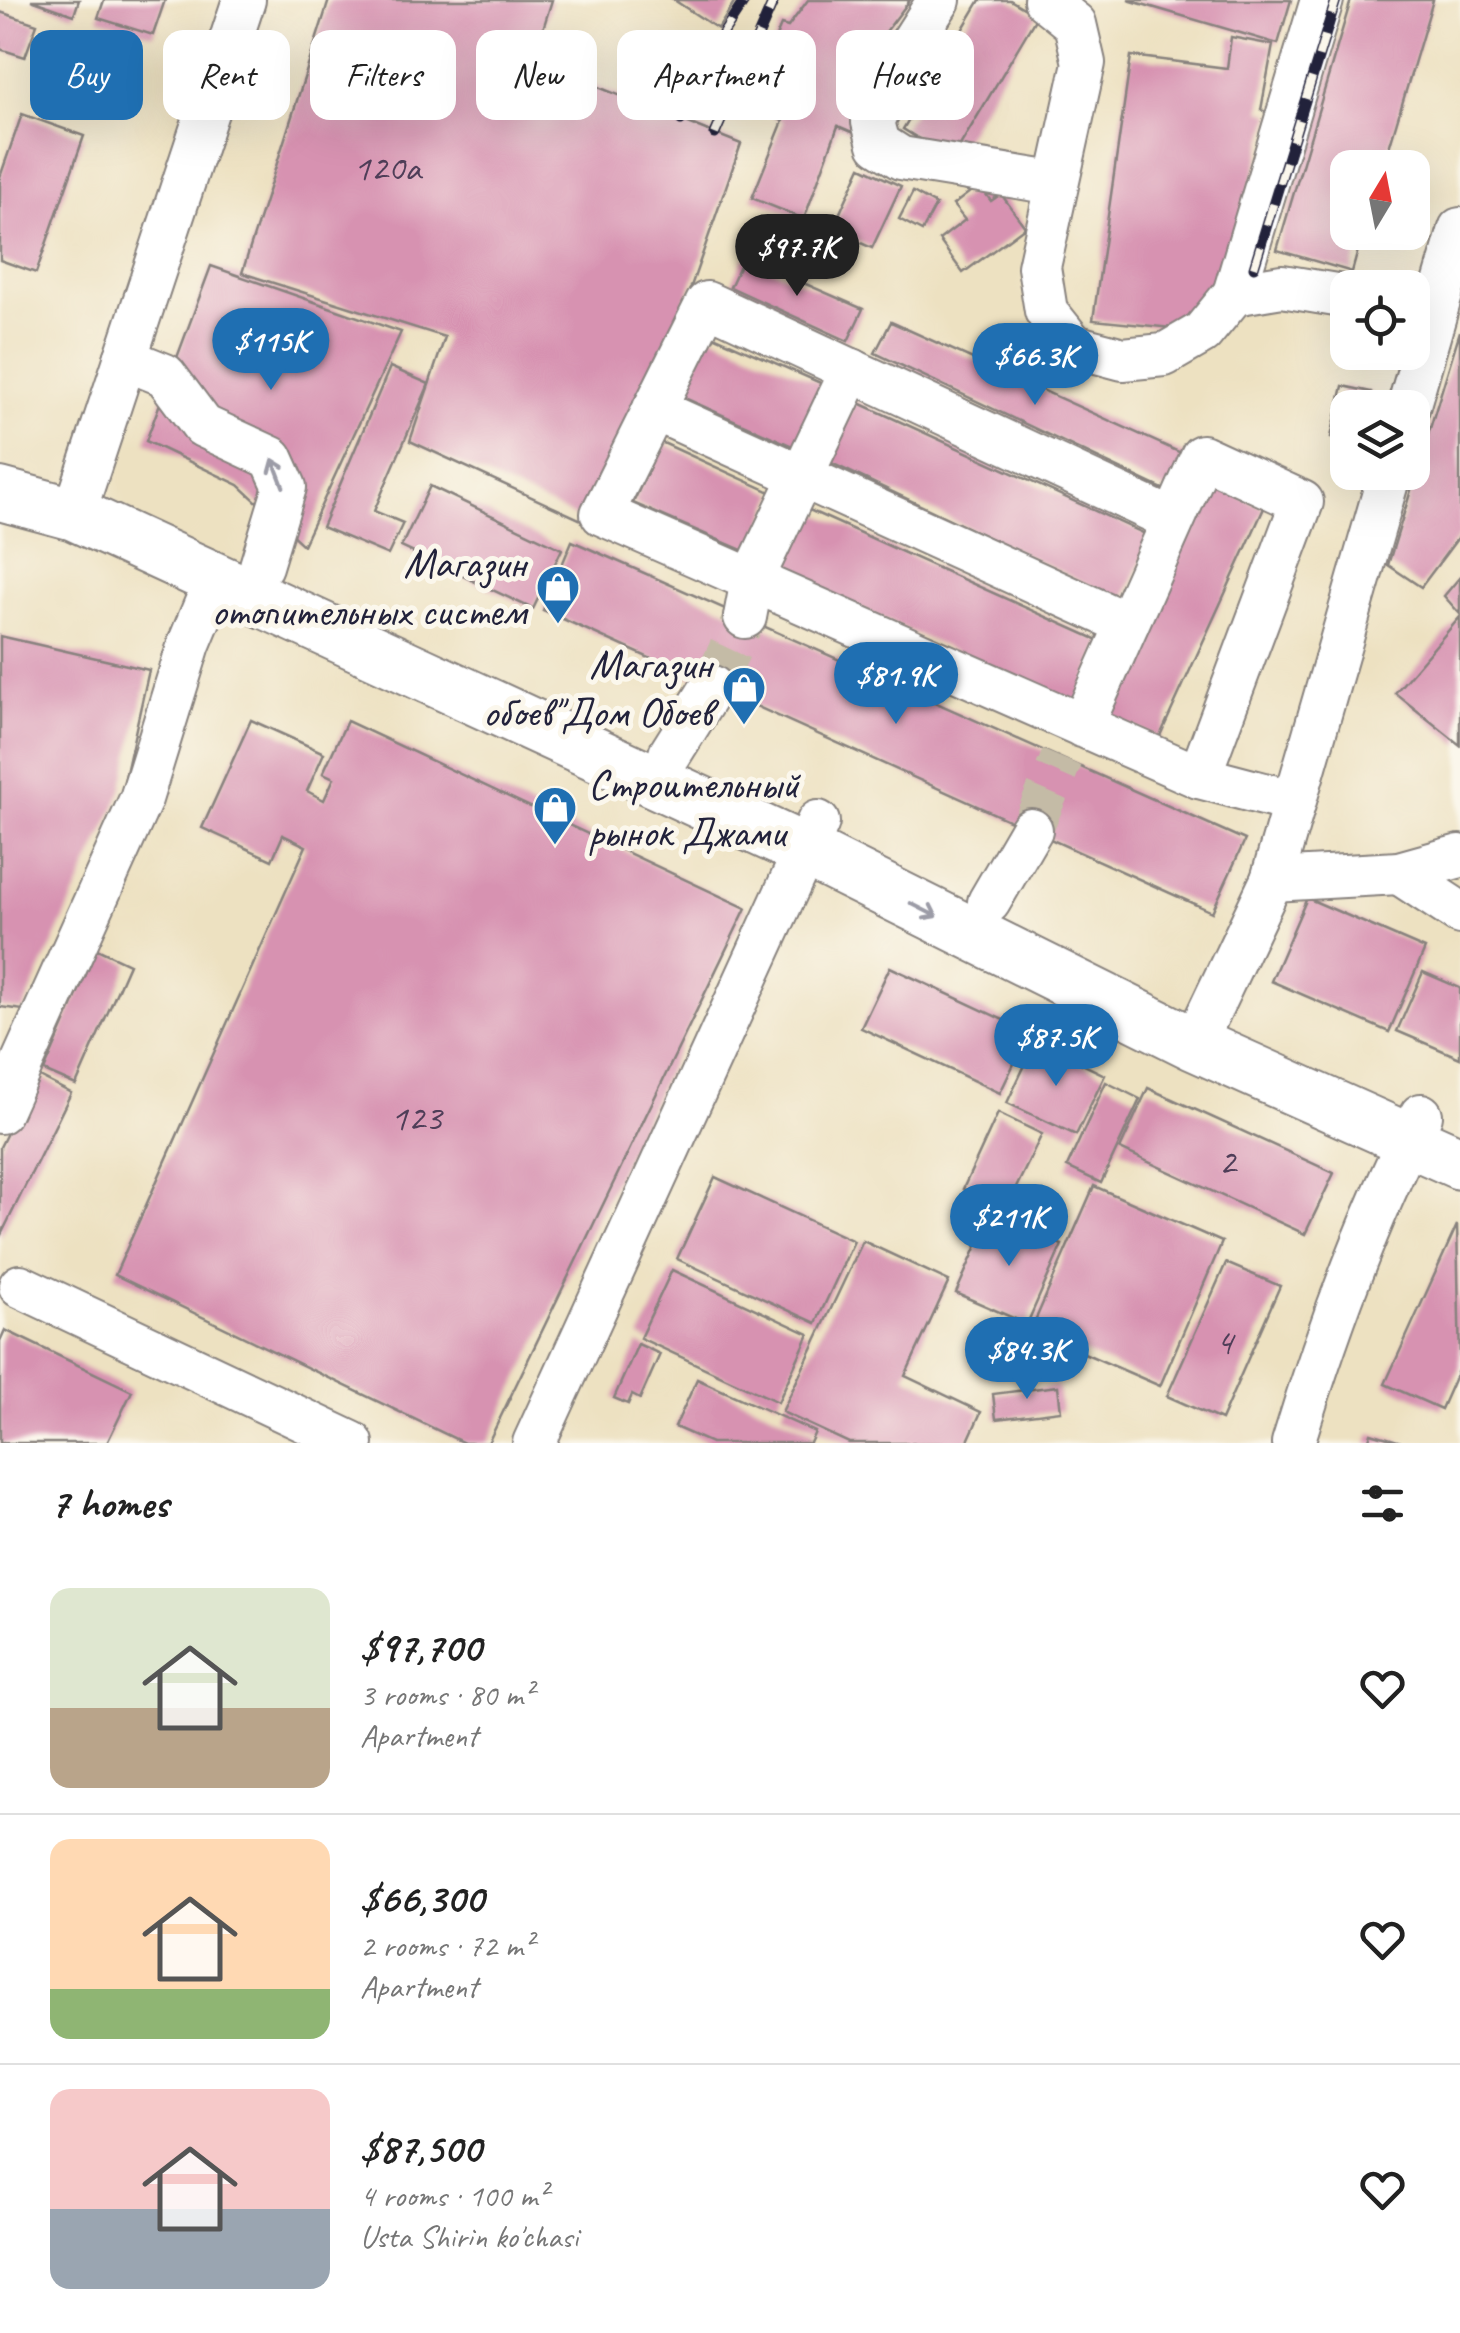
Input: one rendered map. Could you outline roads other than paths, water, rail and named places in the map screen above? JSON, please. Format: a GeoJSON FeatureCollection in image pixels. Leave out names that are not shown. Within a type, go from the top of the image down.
{"type":"FeatureCollection","features":[{"type":"Feature","properties":{"kind":"main road"},"geometry":{"type":"LineString","coordinates":[[0,462],[811,836],[1200,1028],[1430,1129],[1460,1163]]}},
{"type":"Feature","properties":{"kind":"main road"},"geometry":{"type":"LineString","coordinates":[[0,494],[79,499]]}},
{"type":"Feature","properties":{"kind":"main road"},"geometry":{"type":"LineString","coordinates":[[238,573],[670,754],[811,836],[989,902],[1200,1028]]}},
{"type":"Feature","properties":{"kind":"street"},"geometry":{"type":"LineString","coordinates":[[79,499],[244,0]]}},
{"type":"Feature","properties":{"kind":"street"},"geometry":{"type":"LineString","coordinates":[[939,0],[905,54],[872,122],[878,144],[901,158],[1054,183]]}},
{"type":"Feature","properties":{"kind":"street"},"geometry":{"type":"LineString","coordinates":[[1045,0],[1074,24],[1084,63],[1054,183],[1039,267],[1046,311],[1074,346],[1123,359],[1164,355],[1202,333],[1234,294],[1322,0]]}},
{"type":"Feature","properties":{"kind":"street"},"geometry":{"type":"LineString","coordinates":[[1430,297],[1460,230]]}},
{"type":"Feature","properties":{"kind":"street"},"geometry":{"type":"LineString","coordinates":[[1234,294],[1282,286],[1330,294]]}},
{"type":"Feature","properties":{"kind":"street"},"geometry":{"type":"LineString","coordinates":[[1172,520],[706,303],[602,514],[748,598],[1071,735],[1198,778],[1294,802]]}},
{"type":"Feature","properties":{"kind":"street"},"geometry":{"type":"LineString","coordinates":[[0,1112],[141,799],[189,644],[238,573],[284,487],[272,458],[204,426],[164,375],[125,359]]}},
{"type":"Feature","properties":{"kind":"street"},"geometry":{"type":"LineString","coordinates":[[748,598],[852,370]]}},
{"type":"Feature","properties":{"kind":"street"},"geometry":{"type":"LineString","coordinates":[[654,409],[1127,624]]}},
{"type":"Feature","properties":{"kind":"street"},"geometry":{"type":"LineString","coordinates":[[1071,735],[1127,624],[1202,456],[1302,502],[1198,778]]}},
{"type":"Feature","properties":{"kind":"street"},"geometry":{"type":"LineString","coordinates":[[1200,1028],[1272,880],[1385,490]]}},
{"type":"Feature","properties":{"kind":"street"},"geometry":{"type":"LineString","coordinates":[[670,754],[712,686]]}},
{"type":"Feature","properties":{"kind":"street"},"geometry":{"type":"LineString","coordinates":[[989,902],[1031,830]]}},
{"type":"Feature","properties":{"kind":"street"},"geometry":{"type":"LineString","coordinates":[[534,1443],[811,836]]}},
{"type":"Feature","properties":{"kind":"street"},"geometry":{"type":"LineString","coordinates":[[1272,880],[1399,873],[1460,856]]}},
{"type":"Feature","properties":{"kind":"street"},"geometry":{"type":"LineString","coordinates":[[1399,873],[1460,913]]}},
{"type":"Feature","properties":{"kind":"street"},"geometry":{"type":"LineString","coordinates":[[1293,1443],[1314,1372],[1430,1129]]}},
{"type":"Feature","properties":{"kind":"street"},"geometry":{"type":"LineString","coordinates":[[20,1286],[352,1443]]}},
{"type":"Feature","properties":{"kind":"tunnel"},"geometry":{"type":"LineString","coordinates":[[712,687],[745,617]]}},
{"type":"Feature","properties":{"kind":"tunnel"},"geometry":{"type":"LineString","coordinates":[[1031,830],[1062,758]]}},
{"type":"Feature","properties":{"kind":"railway"},"geometry":{"type":"LineString","coordinates":[[725,30],[745,0]]}},
{"type":"Feature","properties":{"kind":"railway"},"geometry":{"type":"LineString","coordinates":[[715,134],[774,0]]}},
{"type":"Feature","properties":{"kind":"railway"},"geometry":{"type":"LineString","coordinates":[[1254,267],[1336,0]]}},
{"type":"Feature","properties":{"kind":"place","name":"Магазин отопительных систем"},"geometry":{"type":"Point","coordinates":[558,625]}},
{"type":"Feature","properties":{"kind":"place","name":"Магазин обоев\"Дом Обоев"},"geometry":{"type":"Point","coordinates":[744,726]}},
{"type":"Feature","properties":{"kind":"place","name":"Строительный рынок Джами"},"geometry":{"type":"Point","coordinates":[555,846]}}]}
